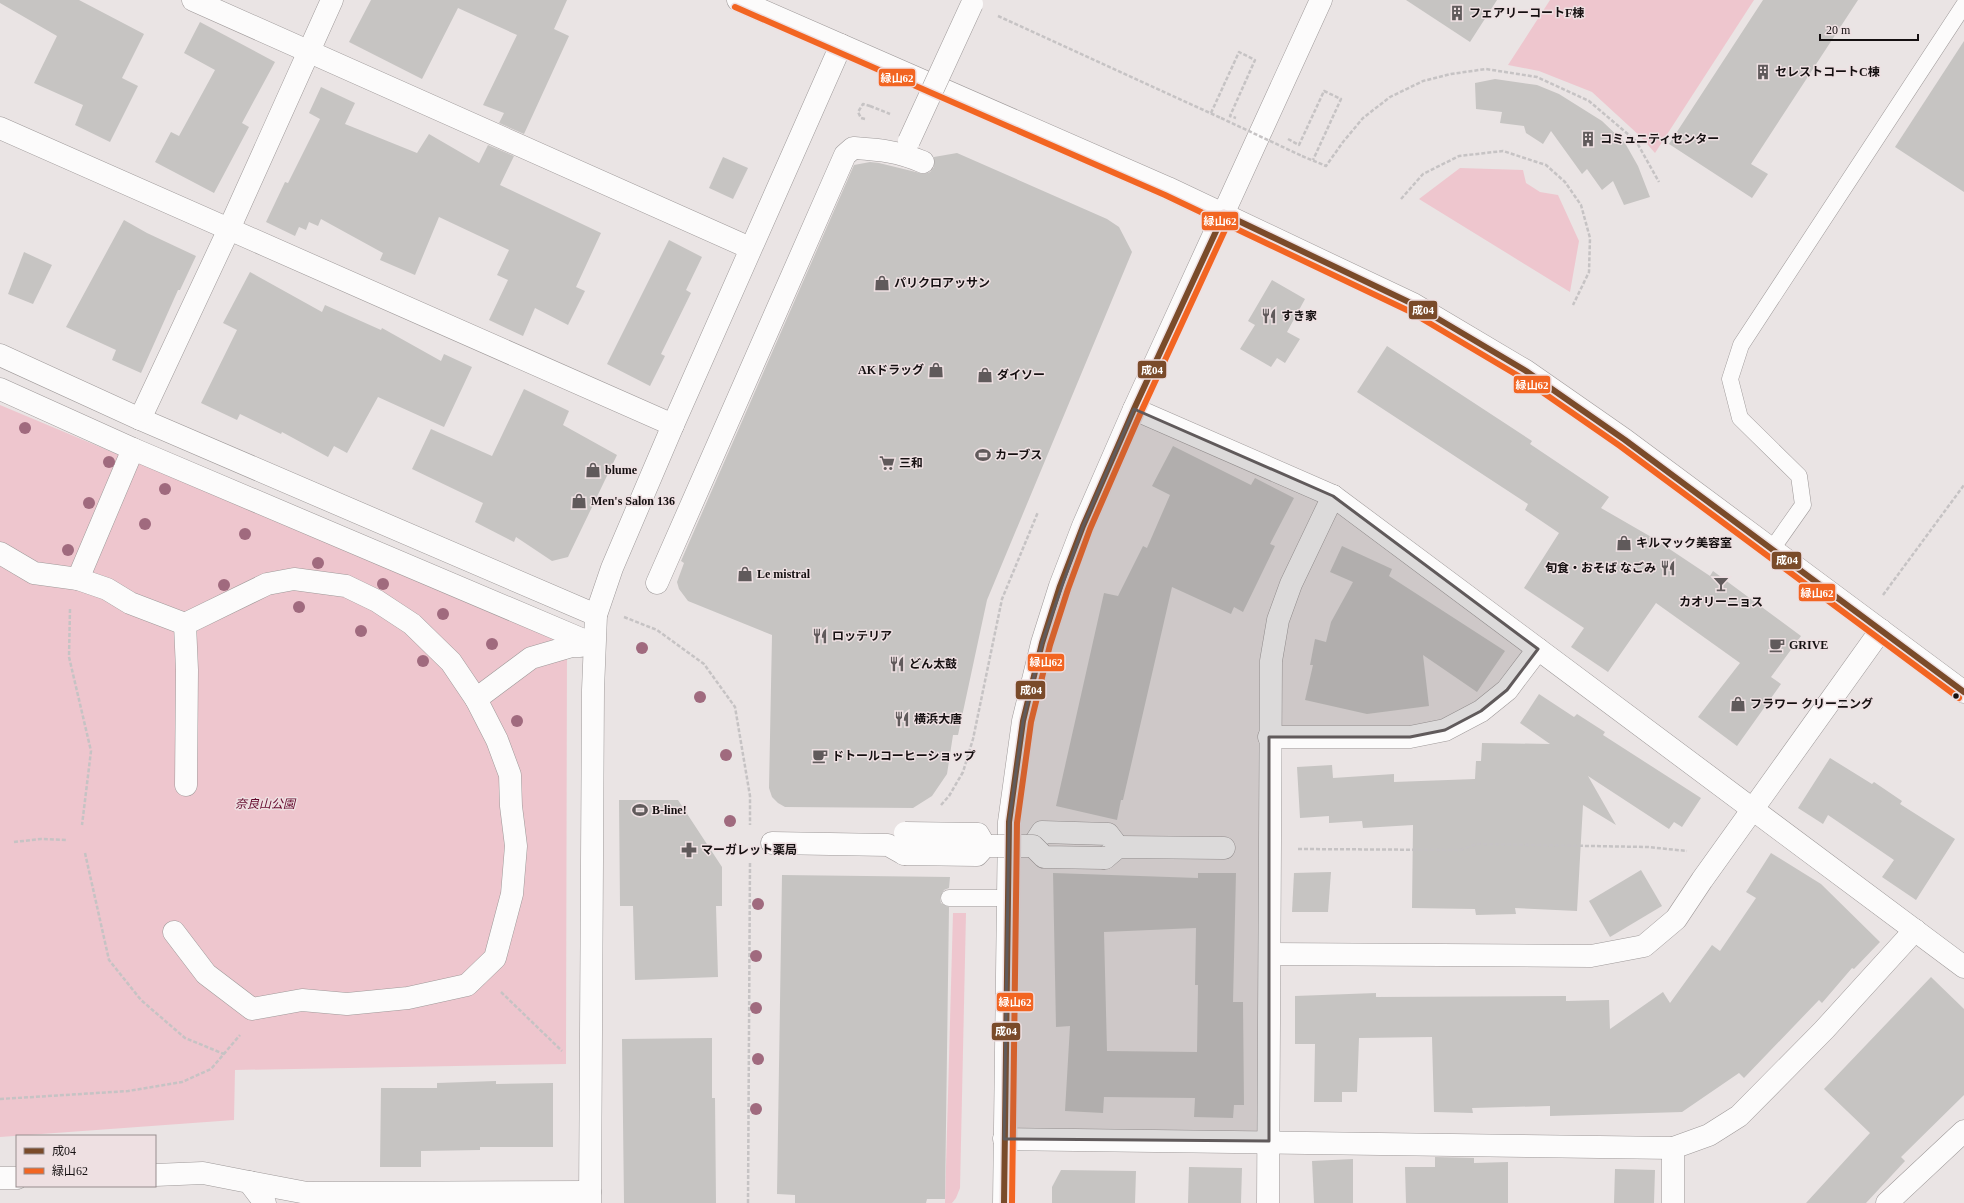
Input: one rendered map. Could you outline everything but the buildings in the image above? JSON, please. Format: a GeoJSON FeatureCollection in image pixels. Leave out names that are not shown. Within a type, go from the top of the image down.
{"type":"FeatureCollection","features":[{"type":"Feature","properties":{"kind":"street"},"geometry":{"type":"LineString","coordinates":[[193,0],[750,248]]}},
{"type":"Feature","properties":{"kind":"street"},"geometry":{"type":"LineString","coordinates":[[140,419],[229,229],[332,0]]}},
{"type":"Feature","properties":{"kind":"street"},"geometry":{"type":"LineString","coordinates":[[738,0],[841,44],[1224,214],[1413,304],[1526,371],[1625,440],[1964,692]]}},
{"type":"Feature","properties":{"kind":"street"},"geometry":{"type":"LineString","coordinates":[[1004,1203],[1009,822],[1023,721],[1042,643],[1060,586],[1083,526],[1134,408],[1321,0]]}},
{"type":"Feature","properties":{"kind":"street"},"geometry":{"type":"LineString","coordinates":[[657,583],[845,155],[853,148],[909,155],[972,4]]}},
{"type":"Feature","properties":{"kind":"street"},"geometry":{"type":"LineString","coordinates":[[156,1175],[203,1173],[307,1193],[590,1198],[593,698],[598,611],[612,568],[673,425],[841,44]]}},
{"type":"Feature","properties":{"kind":"street"},"geometry":{"type":"LineString","coordinates":[[0,128],[673,425]]}},
{"type":"Feature","properties":{"kind":"street"},"geometry":{"type":"LineString","coordinates":[[0,355],[140,419],[598,611]]}},
{"type":"Feature","properties":{"kind":"street"},"geometry":{"type":"LineString","coordinates":[[0,389],[133,449],[581,643],[531,658],[476,700]]}},
{"type":"Feature","properties":{"kind":"street"},"geometry":{"type":"LineString","coordinates":[[1134,408],[1333,496],[1964,967]]}},
{"type":"Feature","properties":{"kind":"street"},"geometry":{"type":"LineString","coordinates":[[78,579],[133,449]]}},
{"type":"Feature","properties":{"kind":"street"},"geometry":{"type":"LineString","coordinates":[[1268,1203],[1270,954],[1269,737],[1271,661],[1278,620],[1292,584],[1333,496]]}},
{"type":"Feature","properties":{"kind":"street"},"geometry":{"type":"LineString","coordinates":[[0,553],[34,574],[78,579],[107,589],[130,603],[185,624],[267,584],[294,579],[346,586],[376,601],[412,624],[451,662],[476,700],[497,740],[510,775],[511,806],[516,846],[512,894],[495,958],[467,986],[408,998],[347,1004],[302,1000],[252,1009],[206,974],[174,932]]}},
{"type":"Feature","properties":{"kind":"street"},"geometry":{"type":"LineString","coordinates":[[185,624],[187,670],[186,785]]}},
{"type":"Feature","properties":{"kind":"street"},"geometry":{"type":"LineString","coordinates":[[1270,954],[1591,956],[1644,946],[1676,919],[1881,630]]}},
{"type":"Feature","properties":{"kind":"street"},"geometry":{"type":"LineString","coordinates":[[1269,737],[1410,737],[1445,730],[1481,711],[1507,690],[1538,649]]}},
{"type":"Feature","properties":{"kind":"street"},"geometry":{"type":"LineString","coordinates":[[772,843],[899,844],[977,855],[985,846],[1033,846],[1044,857],[1110,846],[1224,848]]}},
{"type":"Feature","properties":{"kind":"street"},"geometry":{"type":"LineString","coordinates":[[1004,1139],[1269,1141],[1673,1148],[1709,1135],[1739,1116],[1824,1030],[1915,930]]}},
{"type":"Feature","properties":{"kind":"street"},"geometry":{"type":"LineString","coordinates":[[1887,1203],[1964,1131]]}},
{"type":"Feature","properties":{"kind":"street"},"geometry":{"type":"LineString","coordinates":[[1673,1148],[1673,1203]]}},
{"type":"Feature","properties":{"kind":"street"},"geometry":{"type":"LineString","coordinates":[[0,1178],[16,1178]]}},
{"type":"Feature","properties":{"kind":"street"},"geometry":{"type":"LineString","coordinates":[[248,1182],[265,1203]]}},
{"type":"Feature","properties":{"kind":"lane"},"geometry":{"type":"LineString","coordinates":[[1772,549],[1803,505],[1799,476],[1740,418],[1730,379],[1741,345],[1964,5]]}},
{"type":"Feature","properties":{"kind":"lane"},"geometry":{"type":"LineString","coordinates":[[949,898],[1007,898]]}},
{"type":"Feature","properties":{"kind":"path"},"geometry":{"type":"LineString","coordinates":[[972,4],[1326,166],[1363,118],[1390,97],[1423,81],[1451,74],[1486,69],[1537,77],[1589,101],[1636,140],[1659,182]]}},
{"type":"Feature","properties":{"kind":"path"},"geometry":{"type":"LineString","coordinates":[[1211,114],[1239,52],[1255,60],[1230,116]]}},
{"type":"Feature","properties":{"kind":"path"},"geometry":{"type":"LineString","coordinates":[[1288,139],[1299,144],[1324,91],[1341,99],[1313,160]]}},
{"type":"Feature","properties":{"kind":"path"},"geometry":{"type":"LineString","coordinates":[[861,118],[858,112],[859,108],[863,104],[870,106]]}},
{"type":"Feature","properties":{"kind":"path"},"geometry":{"type":"LineString","coordinates":[[1401,199],[1422,174],[1459,156],[1503,151],[1546,166],[1565,182],[1581,205],[1590,238],[1589,272],[1573,305]]}},
{"type":"Feature","properties":{"kind":"path"},"geometry":{"type":"LineString","coordinates":[[1883,595],[1964,485]]}},
{"type":"Feature","properties":{"kind":"path"},"geometry":{"type":"LineString","coordinates":[[938,808],[949,796],[963,772],[973,739],[1002,599],[1038,512]]}},
{"type":"Feature","properties":{"kind":"path"},"geometry":{"type":"LineString","coordinates":[[70,609],[69,657],[91,751],[82,825]]}},
{"type":"Feature","properties":{"kind":"path"},"geometry":{"type":"LineString","coordinates":[[598,611],[657,630],[704,664],[735,707],[750,796],[750,827]]}},
{"type":"Feature","properties":{"kind":"path"},"geometry":{"type":"LineString","coordinates":[[14,842],[41,839],[66,840]]}},
{"type":"Feature","properties":{"kind":"path"},"geometry":{"type":"LineString","coordinates":[[1270,849],[1460,850],[1477,844],[1648,847],[1695,851]]}},
{"type":"Feature","properties":{"kind":"path"},"geometry":{"type":"LineString","coordinates":[[85,853],[109,960],[141,1000],[185,1038],[224,1054]]}},
{"type":"Feature","properties":{"kind":"path"},"geometry":{"type":"LineString","coordinates":[[748,1203],[750,858]]}},
{"type":"Feature","properties":{"kind":"path"},"geometry":{"type":"LineString","coordinates":[[499,991],[566,1055]]}},
{"type":"Feature","properties":{"kind":"path"},"geometry":{"type":"LineString","coordinates":[[0,1099],[128,1091],[182,1082],[211,1069],[245,1028],[252,1009]]}},
{"type":"Feature","properties":{"kind":"highlighted area"},"geometry":{"type":"Polygon","coordinates":[[[1134,409],[1333,496],[1538,649],[1507,690],[1481,711],[1445,730],[1410,737],[1269,737],[1269,1141],[1004,1139],[1009,822],[1023,721],[1042,643],[1083,526],[1134,409]]]}},
{"type":"Feature","properties":{"kind":"green space"},"geometry":{"type":"Polygon","coordinates":[[[1550,0],[1754,0],[1655,153],[1641,137],[1592,92],[1539,71],[1508,65],[1550,0]]]}},
{"type":"Feature","properties":{"kind":"green space"},"geometry":{"type":"Polygon","coordinates":[[[1460,168],[1523,170],[1526,183],[1540,192],[1558,195],[1579,241],[1570,292],[1419,199],[1460,168]]]}},
{"type":"Feature","properties":{"kind":"green space","name":"奈良山公園"},"geometry":{"type":"Polygon","coordinates":[[[0,405],[567,643],[566,1064],[235,1070],[234,1120],[0,1137],[0,405]]]}},
{"type":"Feature","properties":{"kind":"green space"},"geometry":{"type":"Polygon","coordinates":[[[953,913],[966,913],[960,1188],[952,1203],[945,1203],[953,913]]]}},
{"type":"Feature","properties":{"kind":"transit line","name":"緑山62"},"geometry":{"type":"LineString","coordinates":[[735,7],[1165,195],[1409,311],[1522,378],[1620,446],[1959,698]]}},
{"type":"Feature","properties":{"kind":"transit line","name":"成04"},"geometry":{"type":"LineString","coordinates":[[1224,214],[1413,304],[1526,371],[1625,440],[1964,692]]}},
{"type":"Feature","properties":{"kind":"transit line","name":"成04"},"geometry":{"type":"LineString","coordinates":[[1004,1203],[1009,822],[1023,721],[1042,643],[1060,586],[1083,526],[1134,409],[1224,214]]}},
{"type":"Feature","properties":{"kind":"transit line","name":"緑山62"},"geometry":{"type":"LineString","coordinates":[[1012,1203],[1017,823],[1031,722],[1050,645],[1068,589],[1090,529],[1141,412],[1231,217]]}},
{"type":"Feature","properties":{"kind":"place","name":"フェアリーコートF棟"},"geometry":{"type":"Point","coordinates":[1457,13]}},
{"type":"Feature","properties":{"kind":"place","name":"セレストコートC棟"},"geometry":{"type":"Point","coordinates":[1763,72]}},
{"type":"Feature","properties":{"kind":"place","name":"コミュニティセンター"},"geometry":{"type":"Point","coordinates":[1588,139]}},
{"type":"Feature","properties":{"kind":"place","name":"パリクロアッサン"},"geometry":{"type":"Point","coordinates":[882,283]}},
{"type":"Feature","properties":{"kind":"place","name":"すき家"},"geometry":{"type":"Point","coordinates":[1269,316]}},
{"type":"Feature","properties":{"kind":"place","name":"AKドラッグ"},"geometry":{"type":"Point","coordinates":[936,370]}},
{"type":"Feature","properties":{"kind":"place","name":"ダイソー"},"geometry":{"type":"Point","coordinates":[985,375]}},
{"type":"Feature","properties":{"kind":"place","name":"カーブス"},"geometry":{"type":"Point","coordinates":[983,455]}},
{"type":"Feature","properties":{"kind":"place","name":"三和"},"geometry":{"type":"Point","coordinates":[887,463]}},
{"type":"Feature","properties":{"kind":"place","name":"blume"},"geometry":{"type":"Point","coordinates":[593,470]}},
{"type":"Feature","properties":{"kind":"place","name":"Men's Salon 136"},"geometry":{"type":"Point","coordinates":[579,501]}},
{"type":"Feature","properties":{"kind":"place","name":"キルマック美容室"},"geometry":{"type":"Point","coordinates":[1624,543]}},
{"type":"Feature","properties":{"kind":"place","name":"旬食・おそば なごみ"},"geometry":{"type":"Point","coordinates":[1668,568]}},
{"type":"Feature","properties":{"kind":"place","name":"Le mistral"},"geometry":{"type":"Point","coordinates":[745,574]}},
{"type":"Feature","properties":{"kind":"place","name":"カオリーニョス"},"geometry":{"type":"Point","coordinates":[1721,584]}},
{"type":"Feature","properties":{"kind":"place","name":"ロッテリア"},"geometry":{"type":"Point","coordinates":[820,636]}},
{"type":"Feature","properties":{"kind":"place","name":"GRIVE"},"geometry":{"type":"Point","coordinates":[1777,645]}},
{"type":"Feature","properties":{"kind":"place","name":"どん太鼓"},"geometry":{"type":"Point","coordinates":[897,664]}},
{"type":"Feature","properties":{"kind":"place","name":"フラワー クリーニング"},"geometry":{"type":"Point","coordinates":[1738,704]}},
{"type":"Feature","properties":{"kind":"place","name":"横浜大唐"},"geometry":{"type":"Point","coordinates":[902,719]}},
{"type":"Feature","properties":{"kind":"place","name":"ドトールコーヒーショップ"},"geometry":{"type":"Point","coordinates":[820,756]}},
{"type":"Feature","properties":{"kind":"place","name":"B-line!"},"geometry":{"type":"Point","coordinates":[640,810]}},
{"type":"Feature","properties":{"kind":"place","name":"マーガレット薬局"},"geometry":{"type":"Point","coordinates":[689,850]}}]}
